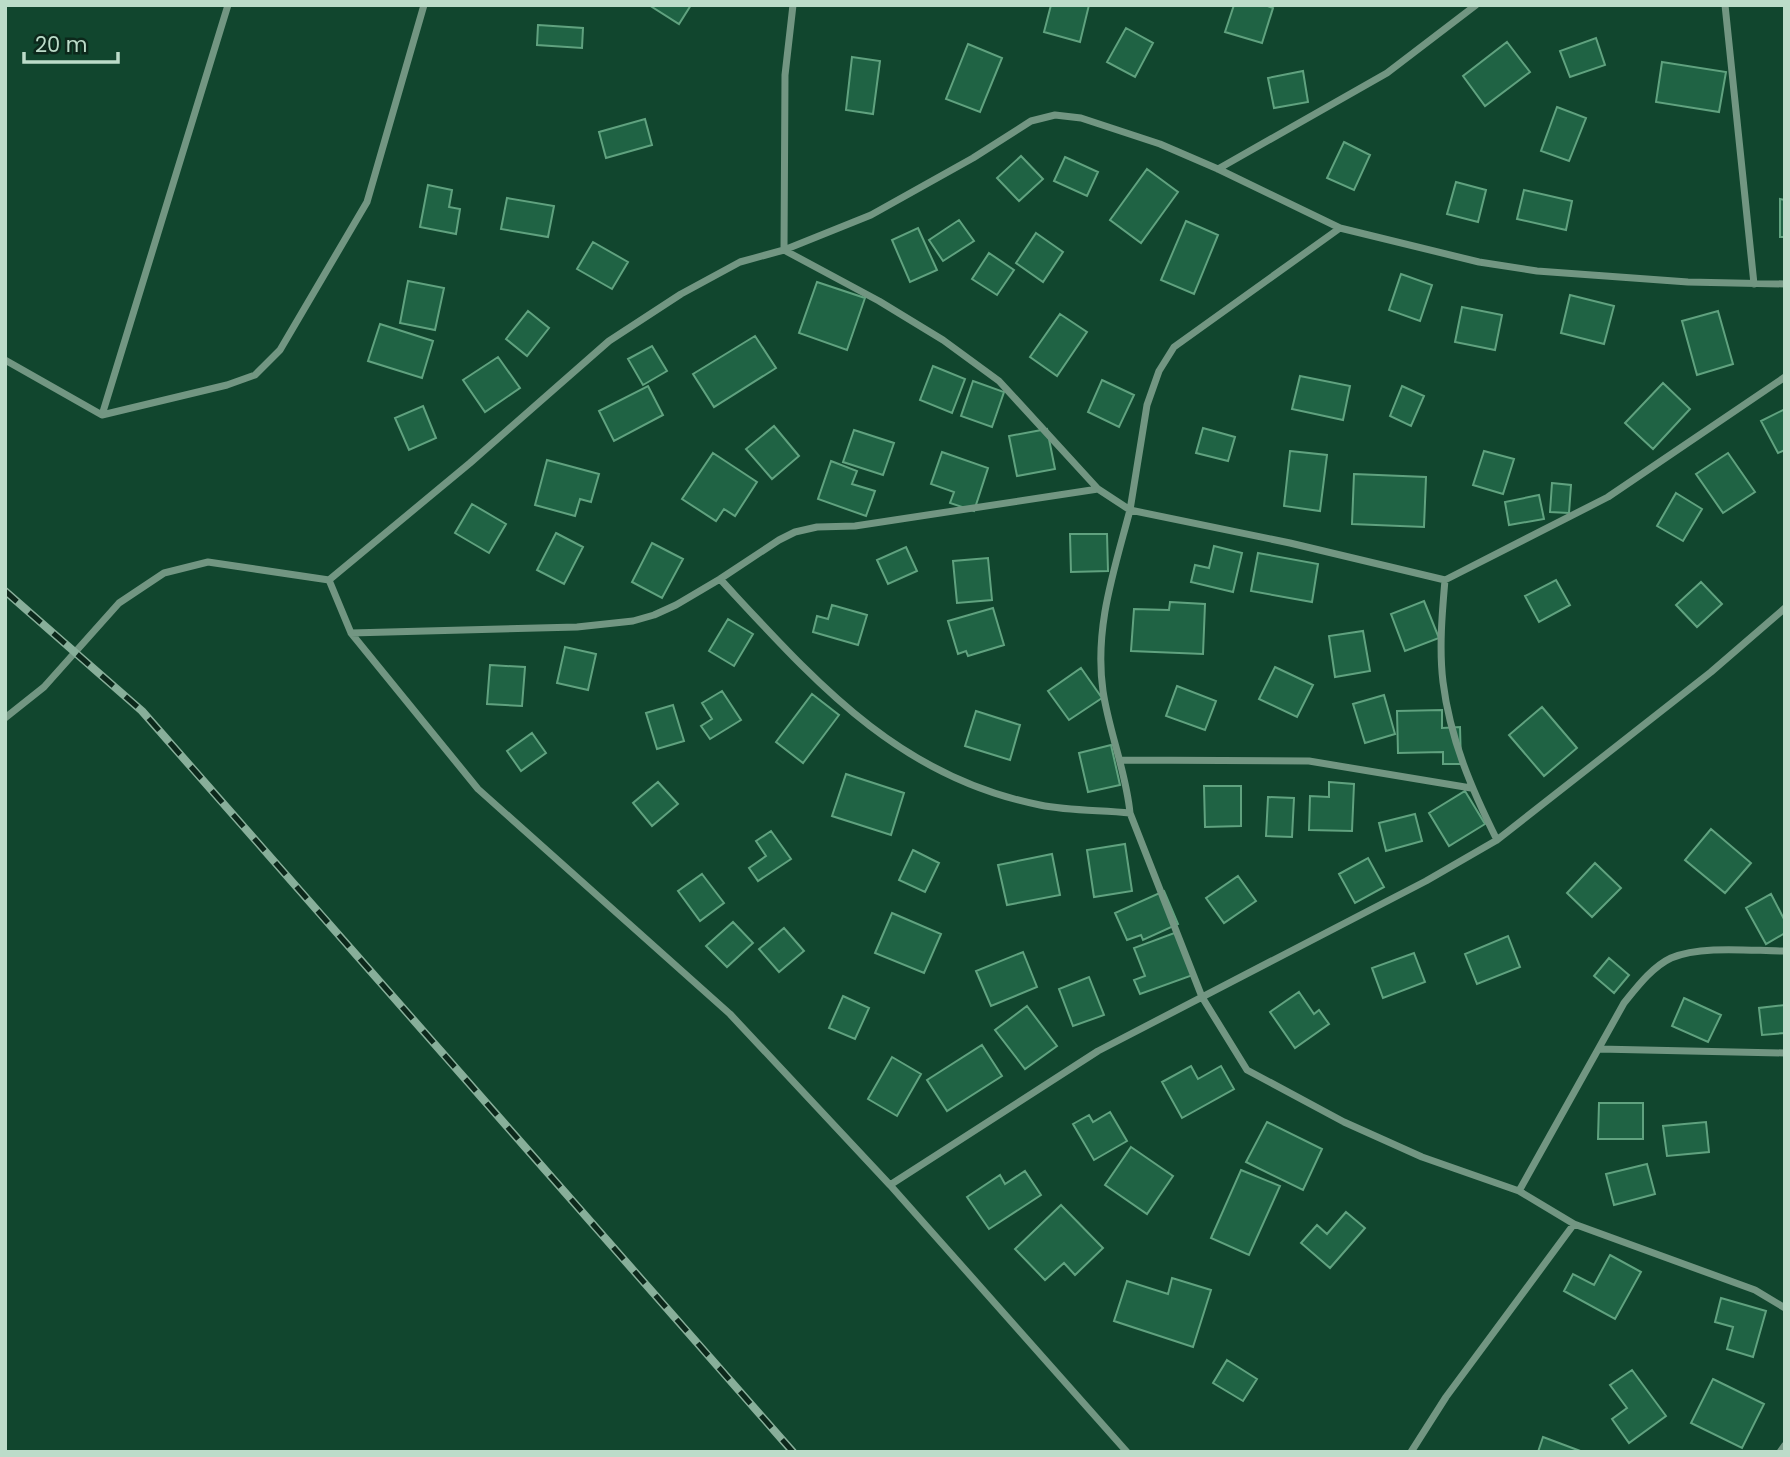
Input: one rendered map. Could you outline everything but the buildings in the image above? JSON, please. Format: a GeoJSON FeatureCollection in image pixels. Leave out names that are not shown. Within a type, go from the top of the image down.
{"type":"FeatureCollection","features":[{"type":"Feature","properties":{"kind":"street"},"geometry":{"type":"LineString","coordinates":[[102,415],[228,5]]}},
{"type":"Feature","properties":{"kind":"street"},"geometry":{"type":"LineString","coordinates":[[5,360],[102,415],[227,385],[255,374],[280,350],[367,202],[424,5]]}},
{"type":"Feature","properties":{"kind":"street"},"geometry":{"type":"LineString","coordinates":[[784,250],[785,75],[793,5]]}},
{"type":"Feature","properties":{"kind":"street"},"geometry":{"type":"LineString","coordinates":[[1218,169],[1387,73],[1476,5]]}},
{"type":"Feature","properties":{"kind":"street"},"geometry":{"type":"LineString","coordinates":[[1725,5],[1755,284]]}},
{"type":"Feature","properties":{"kind":"street"},"geometry":{"type":"LineString","coordinates":[[5,718],[44,687],[119,603],[164,573],[208,562],[329,580],[470,463],[609,341],[681,294],[740,262],[784,250],[871,215],[973,158],[1031,121],[1055,115],[1082,118],[1160,144],[1340,228],[1479,262],[1537,271],[1688,282],[1785,285]]}},
{"type":"Feature","properties":{"kind":"street"},"geometry":{"type":"LineString","coordinates":[[1340,228],[1174,347],[1159,371],[1147,405],[1129,510],[1101,623],[1100,662],[1103,693],[1121,760],[1130,813],[1202,997],[1247,1070],[1344,1122],[1422,1157],[1519,1191],[1574,1224],[1755,1290],[1785,1308]]}},
{"type":"Feature","properties":{"kind":"street"},"geometry":{"type":"LineString","coordinates":[[784,250],[901,314],[943,340],[999,381],[1098,489],[1129,510],[1290,543],[1444,580],[1608,497],[1785,377]]}},
{"type":"Feature","properties":{"kind":"street"},"geometry":{"type":"LineString","coordinates":[[351,633],[577,627],[633,621],[654,615],[720,579],[795,532],[817,527],[855,526],[1098,489]]}},
{"type":"Feature","properties":{"kind":"street"},"geometry":{"type":"LineString","coordinates":[[720,579],[801,667],[840,703],[877,733],[932,768],[986,791],[1041,806],[1130,813]]}},
{"type":"Feature","properties":{"kind":"street"},"geometry":{"type":"LineString","coordinates":[[329,580],[351,633],[478,789],[730,1014],[890,1185],[1127,1452]]}},
{"type":"Feature","properties":{"kind":"street"},"geometry":{"type":"LineString","coordinates":[[1444,580],[1443,682],[1458,752],[1471,788],[1497,840]]}},
{"type":"Feature","properties":{"kind":"street"},"geometry":{"type":"LineString","coordinates":[[890,1185],[1098,1051],[1426,881],[1497,840],[1711,672],[1785,608]]}},
{"type":"Feature","properties":{"kind":"street"},"geometry":{"type":"LineString","coordinates":[[1121,760],[1310,761],[1471,788]]}},
{"type":"Feature","properties":{"kind":"street"},"geometry":{"type":"LineString","coordinates":[[1519,1191],[1624,1003],[1644,978],[1671,958],[1712,950],[1785,951]]}},
{"type":"Feature","properties":{"kind":"street"},"geometry":{"type":"LineString","coordinates":[[1599,1049],[1785,1053]]}},
{"type":"Feature","properties":{"kind":"street"},"geometry":{"type":"LineString","coordinates":[[1411,1452],[1446,1397],[1574,1224]]}},
{"type":"Feature","properties":{"kind":"street"},"geometry":{"type":"LineString","coordinates":[[1780,1452],[1785,1445]]}},
{"type":"Feature","properties":{"kind":"railway"},"geometry":{"type":"LineString","coordinates":[[5,591],[142,711],[793,1452]]}}]}
